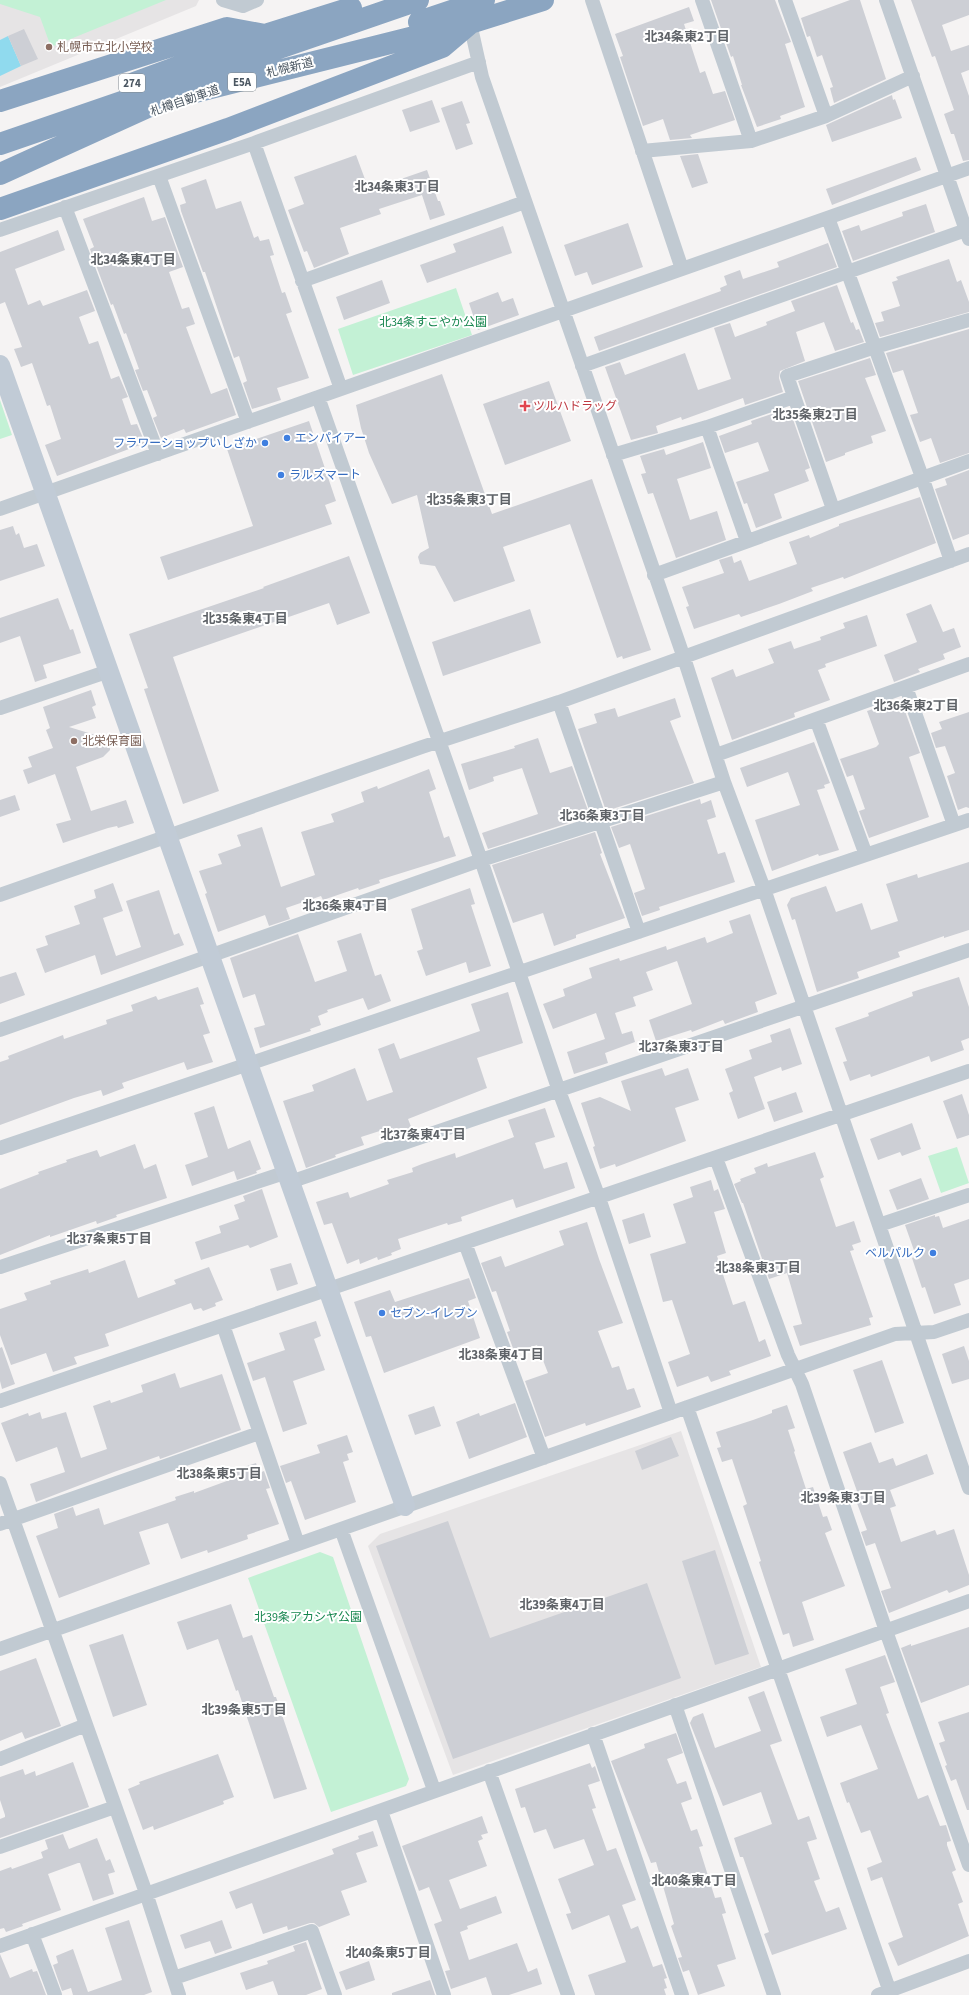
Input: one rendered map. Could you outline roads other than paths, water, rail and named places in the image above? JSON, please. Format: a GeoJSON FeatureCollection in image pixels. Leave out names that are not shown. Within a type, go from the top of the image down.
{"type":"FeatureCollection","features":[{"type":"Feature","properties":{"kind":"highway","name":"274"},"geometry":{"type":"LineString","coordinates":[[0,134],[147,77],[265,35],[376,0]]}},
{"type":"Feature","properties":{"kind":"highway","name":"札樽自動車道"},"geometry":{"type":"LineString","coordinates":[[0,144],[418,0]]}},
{"type":"Feature","properties":{"kind":"highway","name":"札樽自動車道"},"geometry":{"type":"LineString","coordinates":[[0,164],[484,0]]}},
{"type":"Feature","properties":{"kind":"highway","name":"札幌新道"},"geometry":{"type":"LineString","coordinates":[[0,174],[164,100],[470,23],[543,0]]}},
{"type":"Feature","properties":{"kind":"highway"},"geometry":{"type":"LineString","coordinates":[[0,209],[228,129],[442,47],[470,23]]}},
{"type":"Feature","properties":{"kind":"highway"},"geometry":{"type":"LineString","coordinates":[[0,102],[227,28],[265,35]]}},
{"type":"Feature","properties":{"kind":"street"},"geometry":{"type":"LineString","coordinates":[[223,0],[243,6],[257,0]]}},
{"type":"Feature","properties":{"kind":"street"},"geometry":{"type":"LineString","coordinates":[[466,0],[482,77],[612,455],[684,658],[724,782],[764,889],[969,1488]]}},
{"type":"Feature","properties":{"kind":"street"},"geometry":{"type":"LineString","coordinates":[[592,0],[682,269]]}},
{"type":"Feature","properties":{"kind":"street"},"geometry":{"type":"LineString","coordinates":[[702,0],[751,141]]}},
{"type":"Feature","properties":{"kind":"street"},"geometry":{"type":"LineString","coordinates":[[785,0],[826,116]]}},
{"type":"Feature","properties":{"kind":"street"},"geometry":{"type":"LineString","coordinates":[[582,366],[848,272],[967,234],[948,175],[886,0]]}},
{"type":"Feature","properties":{"kind":"street"},"geometry":{"type":"LineString","coordinates":[[0,230],[254,143],[479,62]]}},
{"type":"Feature","properties":{"kind":"street"},"geometry":{"type":"LineString","coordinates":[[642,151],[751,141],[826,116],[913,76]]}},
{"type":"Feature","properties":{"kind":"street"},"geometry":{"type":"LineString","coordinates":[[254,143],[341,389]]}},
{"type":"Feature","properties":{"kind":"street"},"geometry":{"type":"LineString","coordinates":[[0,509],[969,168]]}},
{"type":"Feature","properties":{"kind":"street"},"geometry":{"type":"LineString","coordinates":[[159,176],[248,422]]}},
{"type":"Feature","properties":{"kind":"street"},"geometry":{"type":"LineString","coordinates":[[302,281],[525,202]]}},
{"type":"Feature","properties":{"kind":"street"},"geometry":{"type":"LineString","coordinates":[[65,207],[158,454]]}},
{"type":"Feature","properties":{"kind":"street"},"geometry":{"type":"LineString","coordinates":[[828,218],[922,477],[950,561]]}},
{"type":"Feature","properties":{"kind":"street"},"geometry":{"type":"LineString","coordinates":[[833,509],[787,376],[875,347],[969,320]]}},
{"type":"Feature","properties":{"kind":"street"},"geometry":{"type":"LineString","coordinates":[[0,365],[248,1064],[330,1290],[405,1506]]}},
{"type":"Feature","properties":{"kind":"street"},"geometry":{"type":"LineString","coordinates":[[612,455],[707,427],[794,396]]}},
{"type":"Feature","properties":{"kind":"street"},"geometry":{"type":"LineString","coordinates":[[318,397],[481,860],[559,1091],[599,1198],[671,1413]]}},
{"type":"Feature","properties":{"kind":"street"},"geometry":{"type":"LineString","coordinates":[[707,427],[747,541]]}},
{"type":"Feature","properties":{"kind":"street"},"geometry":{"type":"LineString","coordinates":[[654,575],[969,461]]}},
{"type":"Feature","properties":{"kind":"street"},"geometry":{"type":"LineString","coordinates":[[0,895],[439,741],[559,702],[969,554]]}},
{"type":"Feature","properties":{"kind":"street"},"geometry":{"type":"LineString","coordinates":[[716,755],[969,664]]}},
{"type":"Feature","properties":{"kind":"street"},"geometry":{"type":"LineString","coordinates":[[0,708],[109,671]]}},
{"type":"Feature","properties":{"kind":"street"},"geometry":{"type":"LineString","coordinates":[[906,687],[954,825]]}},
{"type":"Feature","properties":{"kind":"street"},"geometry":{"type":"LineString","coordinates":[[559,702],[639,932]]}},
{"type":"Feature","properties":{"kind":"street"},"geometry":{"type":"LineString","coordinates":[[816,719],[866,855]]}},
{"type":"Feature","properties":{"kind":"street"},"geometry":{"type":"LineString","coordinates":[[0,1030],[481,860],[724,782]]}},
{"type":"Feature","properties":{"kind":"street"},"geometry":{"type":"LineString","coordinates":[[0,1148],[969,820]]}},
{"type":"Feature","properties":{"kind":"street"},"geometry":{"type":"LineString","coordinates":[[0,1267],[559,1091],[969,950]]}},
{"type":"Feature","properties":{"kind":"street"},"geometry":{"type":"LineString","coordinates":[[0,1401],[969,1072]]}},
{"type":"Feature","properties":{"kind":"street"},"geometry":{"type":"LineString","coordinates":[[716,1158],[788,1355],[802,1384],[886,1631],[969,1865]]}},
{"type":"Feature","properties":{"kind":"street"},"geometry":{"type":"LineString","coordinates":[[879,1225],[969,1195]]}},
{"type":"Feature","properties":{"kind":"street"},"geometry":{"type":"LineString","coordinates":[[466,1243],[544,1458]]}},
{"type":"Feature","properties":{"kind":"street"},"geometry":{"type":"LineString","coordinates":[[0,1649],[895,1334],[934,1332],[969,1320]]}},
{"type":"Feature","properties":{"kind":"street"},"geometry":{"type":"LineString","coordinates":[[223,1326],[298,1544]]}},
{"type":"Feature","properties":{"kind":"street"},"geometry":{"type":"LineString","coordinates":[[687,1407],[778,1669],[886,1994],[969,1961]]}},
{"type":"Feature","properties":{"kind":"street"},"geometry":{"type":"LineString","coordinates":[[6,1522],[259,1433]]}},
{"type":"Feature","properties":{"kind":"street"},"geometry":{"type":"LineString","coordinates":[[0,1483],[6,1522],[52,1630],[146,1893],[179,1995]]}},
{"type":"Feature","properties":{"kind":"street"},"geometry":{"type":"LineString","coordinates":[[341,1529],[434,1790]]}},
{"type":"Feature","properties":{"kind":"street"},"geometry":{"type":"LineString","coordinates":[[0,1946],[381,1811],[434,1790],[969,1601]]}},
{"type":"Feature","properties":{"kind":"street"},"geometry":{"type":"LineString","coordinates":[[675,1705],[774,1995]]}},
{"type":"Feature","properties":{"kind":"street"},"geometry":{"type":"LineString","coordinates":[[0,1759],[86,1725]]}},
{"type":"Feature","properties":{"kind":"street"},"geometry":{"type":"LineString","coordinates":[[592,1734],[682,1995]]}},
{"type":"Feature","properties":{"kind":"street"},"geometry":{"type":"LineString","coordinates":[[490,1771],[568,1995]]}},
{"type":"Feature","properties":{"kind":"street"},"geometry":{"type":"LineString","coordinates":[[0,1847],[115,1807]]}},
{"type":"Feature","properties":{"kind":"street"},"geometry":{"type":"LineString","coordinates":[[381,1811],[444,1995]]}},
{"type":"Feature","properties":{"kind":"street"},"geometry":{"type":"LineString","coordinates":[[174,1978],[312,1931],[335,1995]]}},
{"type":"Feature","properties":{"kind":"street"},"geometry":{"type":"LineString","coordinates":[[32,1934],[55,1995]]}},
{"type":"Feature","properties":{"kind":"water"},"geometry":{"type":"Polygon","coordinates":[[[8,36],[21,66],[0,76],[0,40],[8,36]]]}},
{"type":"Feature","properties":{"kind":"place","name":"札幌市立北小学校"},"geometry":{"type":"Point","coordinates":[49,47]}},
{"type":"Feature","properties":{"kind":"place","name":"ツルハドラッグ"},"geometry":{"type":"Point","coordinates":[525,406]}},
{"type":"Feature","properties":{"kind":"place","name":"エンパイアー"},"geometry":{"type":"Point","coordinates":[287,438]}},
{"type":"Feature","properties":{"kind":"place","name":"フラワーショップいしざか"},"geometry":{"type":"Point","coordinates":[265,443]}},
{"type":"Feature","properties":{"kind":"place","name":"ラルズマート"},"geometry":{"type":"Point","coordinates":[281,475]}},
{"type":"Feature","properties":{"kind":"place","name":"北栄保育園"},"geometry":{"type":"Point","coordinates":[74,741]}},
{"type":"Feature","properties":{"kind":"place","name":"ベルパルク"},"geometry":{"type":"Point","coordinates":[933,1253]}},
{"type":"Feature","properties":{"kind":"place","name":"セブン-イレブン"},"geometry":{"type":"Point","coordinates":[382,1313]}},
{"type":"Feature","properties":{"kind":"district","name":"北34条東2丁目"},"geometry":{"type":"Point","coordinates":[687,37]}},
{"type":"Feature","properties":{"kind":"district","name":"北34条東3丁目"},"geometry":{"type":"Point","coordinates":[397,187]}},
{"type":"Feature","properties":{"kind":"district","name":"北34条東4丁目"},"geometry":{"type":"Point","coordinates":[133,260]}},
{"type":"Feature","properties":{"kind":"district","name":"北35条東2丁目"},"geometry":{"type":"Point","coordinates":[815,415]}},
{"type":"Feature","properties":{"kind":"district","name":"北35条東3丁目"},"geometry":{"type":"Point","coordinates":[469,500]}},
{"type":"Feature","properties":{"kind":"district","name":"北35条東4丁目"},"geometry":{"type":"Point","coordinates":[245,619]}},
{"type":"Feature","properties":{"kind":"district","name":"北36条東2丁目"},"geometry":{"type":"Point","coordinates":[916,706]}},
{"type":"Feature","properties":{"kind":"district","name":"北36条東3丁目"},"geometry":{"type":"Point","coordinates":[602,816]}},
{"type":"Feature","properties":{"kind":"district","name":"北36条東4丁目"},"geometry":{"type":"Point","coordinates":[345,906]}},
{"type":"Feature","properties":{"kind":"district","name":"北37条東3丁目"},"geometry":{"type":"Point","coordinates":[681,1047]}},
{"type":"Feature","properties":{"kind":"district","name":"北37条東4丁目"},"geometry":{"type":"Point","coordinates":[423,1135]}},
{"type":"Feature","properties":{"kind":"district","name":"北37条東5丁目"},"geometry":{"type":"Point","coordinates":[109,1239]}},
{"type":"Feature","properties":{"kind":"district","name":"北38条東3丁目"},"geometry":{"type":"Point","coordinates":[758,1268]}},
{"type":"Feature","properties":{"kind":"district","name":"北38条東4丁目"},"geometry":{"type":"Point","coordinates":[501,1355]}},
{"type":"Feature","properties":{"kind":"district","name":"北38条東5丁目"},"geometry":{"type":"Point","coordinates":[219,1474]}},
{"type":"Feature","properties":{"kind":"district","name":"北39条東3丁目"},"geometry":{"type":"Point","coordinates":[843,1498]}},
{"type":"Feature","properties":{"kind":"district","name":"北39条東4丁目"},"geometry":{"type":"Point","coordinates":[562,1605]}},
{"type":"Feature","properties":{"kind":"district","name":"北39条東5丁目"},"geometry":{"type":"Point","coordinates":[244,1710]}},
{"type":"Feature","properties":{"kind":"district","name":"北40条東4丁目"},"geometry":{"type":"Point","coordinates":[694,1881]}},
{"type":"Feature","properties":{"kind":"district","name":"北40条東5丁目"},"geometry":{"type":"Point","coordinates":[388,1953]}},
{"type":"Feature","properties":{"kind":"park label","name":"北34条すこやか公園"},"geometry":{"type":"Point","coordinates":[433,322]}},
{"type":"Feature","properties":{"kind":"park label","name":"北39条アカシヤ公園"},"geometry":{"type":"Point","coordinates":[308,1617]}}]}
